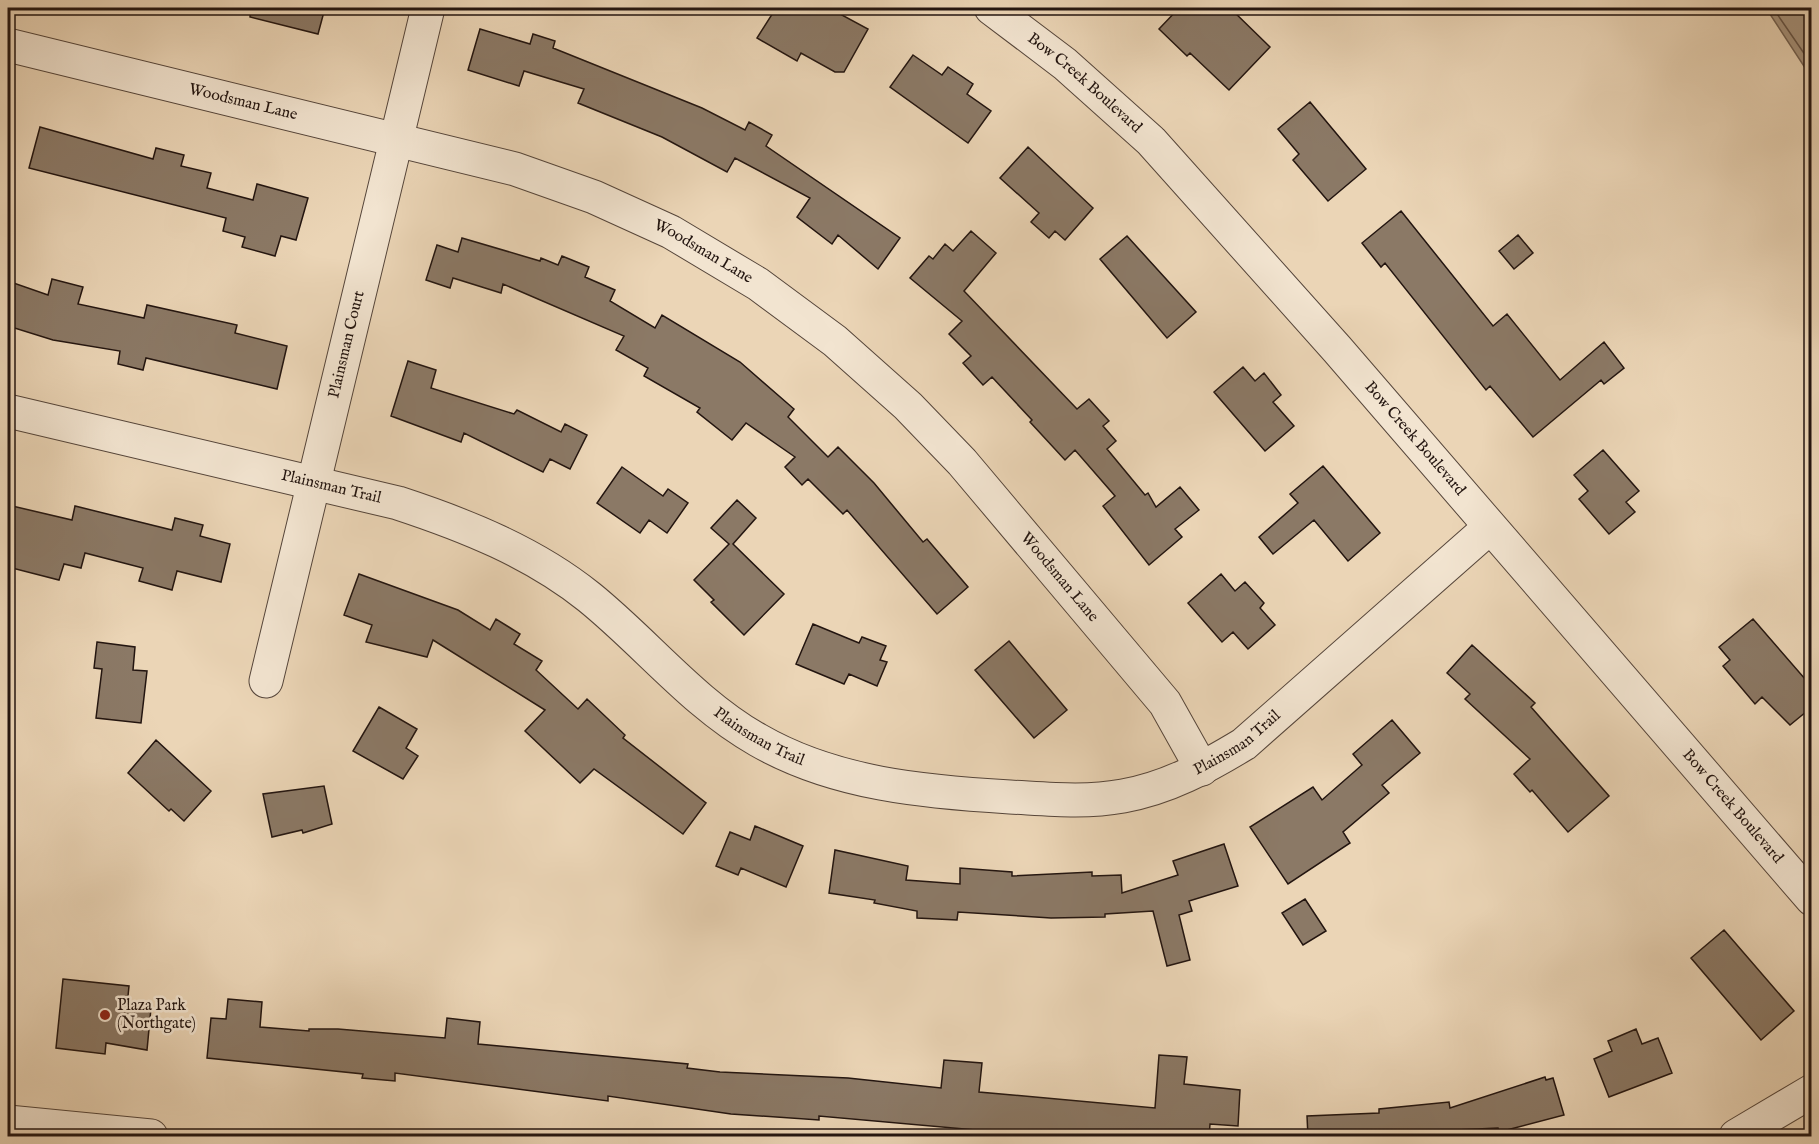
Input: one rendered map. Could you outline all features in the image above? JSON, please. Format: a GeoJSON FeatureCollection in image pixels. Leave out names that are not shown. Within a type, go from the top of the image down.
{"type":"FeatureCollection","features":[{"type":"Feature","properties":{"kind":"street","name":"Plainsman Court"},"geometry":{"type":"LineString","coordinates":[[266,681],[428,8]]}},
{"type":"Feature","properties":{"kind":"street","name":"Bow Creek Boulevard"},"geometry":{"type":"LineString","coordinates":[[991,8],[1065,64],[1151,141],[1337,348],[1489,528],[1812,899]]}},
{"type":"Feature","properties":{"kind":"street","name":"Woodsman Lane"},"geometry":{"type":"LineString","coordinates":[[8,45],[515,169],[594,197],[671,232],[758,284],[835,341],[908,406],[962,462],[1165,703],[1202,769]]}},
{"type":"Feature","properties":{"kind":"street","name":"Plainsman Trail"},"geometry":{"type":"LineString","coordinates":[[8,411],[398,503],[457,523],[524,555],[586,595],[715,711],[758,740],[804,763],[843,776],[955,794],[1077,801],[1124,796],[1170,784],[1202,769],[1244,744],[1489,528]]}},
{"type":"Feature","properties":{"kind":"street"},"geometry":{"type":"LineString","coordinates":[[1736,1137],[1812,1091]]}},
{"type":"Feature","properties":{"kind":"street"},"geometry":{"type":"LineString","coordinates":[[8,1122],[151,1137]]}},
{"type":"Feature","properties":{"kind":"water"},"geometry":{"type":"Polygon","coordinates":[[[1766,8],[1811,8],[1811,77],[1766,8]]]}},
{"type":"Feature","properties":{"kind":"building"},"geometry":{"type":"Polygon","coordinates":[[[251,8],[325,8],[318,34],[250,17],[251,8]]]}},
{"type":"Feature","properties":{"kind":"building"},"geometry":{"type":"Polygon","coordinates":[[[776,8],[829,8],[868,29],[844,72],[835,72],[801,53],[797,61],[757,38],[776,8]]]}},
{"type":"Feature","properties":{"kind":"building"},"geometry":{"type":"Polygon","coordinates":[[[1179,8],[1230,8],[1270,47],[1229,90],[1190,53],[1187,56],[1159,29],[1179,8]]]}},
{"type":"Feature","properties":{"kind":"building"},"geometry":{"type":"Polygon","coordinates":[[[480,29],[530,44],[533,34],[555,41],[553,48],[702,108],[745,130],[749,122],[772,135],[766,146],[900,238],[878,269],[838,235],[832,244],[797,217],[810,198],[735,158],[727,172],[662,137],[578,103],[584,89],[524,71],[519,86],[468,70],[480,29]]]}},
{"type":"Feature","properties":{"kind":"building"},"geometry":{"type":"Polygon","coordinates":[[[913,55],[942,75],[948,67],[973,84],[967,94],[991,111],[968,143],[890,87],[913,55]]]}},
{"type":"Feature","properties":{"kind":"building"},"geometry":{"type":"Polygon","coordinates":[[[1310,102],[1366,169],[1328,201],[1293,160],[1299,154],[1278,129],[1310,102]]]}},
{"type":"Feature","properties":{"kind":"building"},"geometry":{"type":"Polygon","coordinates":[[[40,127],[153,159],[156,148],[184,155],[181,166],[211,173],[207,188],[253,200],[257,184],[308,198],[296,240],[281,236],[275,256],[242,247],[245,237],[223,231],[226,218],[29,168],[40,127]]]}},
{"type":"Feature","properties":{"kind":"building"},"geometry":{"type":"Polygon","coordinates":[[[1028,147],[1093,208],[1065,240],[1055,231],[1049,238],[1031,222],[1039,213],[1000,178],[1028,147]]]}},
{"type":"Feature","properties":{"kind":"building"},"geometry":{"type":"Polygon","coordinates":[[[1401,211],[1493,326],[1507,314],[1560,380],[1604,342],[1624,368],[1604,384],[1601,380],[1533,437],[1490,386],[1486,390],[1385,263],[1381,267],[1362,243],[1401,211]]]}},
{"type":"Feature","properties":{"kind":"building"},"geometry":{"type":"Polygon","coordinates":[[[971,231],[996,253],[964,291],[1077,409],[1089,399],[1109,421],[1103,426],[1116,441],[1107,449],[1145,495],[1148,493],[1156,507],[1180,487],[1199,510],[1175,529],[1182,537],[1149,565],[1103,506],[1115,496],[1075,450],[1065,460],[992,377],[983,385],[963,363],[971,356],[949,334],[962,321],[910,278],[929,256],[933,259],[945,244],[953,251],[971,231]]]}},
{"type":"Feature","properties":{"kind":"building"},"geometry":{"type":"Polygon","coordinates":[[[1518,235],[1533,253],[1514,269],[1499,251],[1518,235]]]}},
{"type":"Feature","properties":{"kind":"building"},"geometry":{"type":"Polygon","coordinates":[[[1127,236],[1196,312],[1167,338],[1100,259],[1127,236]]]}},
{"type":"Feature","properties":{"kind":"building"},"geometry":{"type":"Polygon","coordinates":[[[462,238],[540,261],[541,258],[558,265],[562,256],[589,267],[585,277],[615,290],[610,301],[655,328],[662,315],[740,362],[794,409],[788,417],[828,457],[838,447],[874,483],[923,542],[927,539],[968,587],[937,614],[847,510],[843,514],[808,479],[802,485],[785,467],[795,457],[746,423],[732,440],[697,412],[700,408],[644,376],[648,368],[616,350],[624,336],[503,284],[501,293],[453,278],[450,288],[426,280],[437,245],[458,252],[462,238]]]}},
{"type":"Feature","properties":{"kind":"building"},"geometry":{"type":"Polygon","coordinates":[[[52,279],[83,287],[78,304],[144,318],[147,305],[237,325],[235,333],[287,346],[277,389],[146,358],[143,370],[118,364],[120,351],[53,340],[8,326],[8,281],[48,295],[52,279]]]}},
{"type":"Feature","properties":{"kind":"building"},"geometry":{"type":"Polygon","coordinates":[[[408,361],[436,370],[431,388],[514,414],[517,410],[561,432],[565,424],[587,435],[570,469],[550,459],[543,472],[464,433],[461,442],[391,416],[408,361]]]}},
{"type":"Feature","properties":{"kind":"building"},"geometry":{"type":"Polygon","coordinates":[[[1243,367],[1255,381],[1264,373],[1281,395],[1273,402],[1294,426],[1265,451],[1214,392],[1243,367]]]}},
{"type":"Feature","properties":{"kind":"building"},"geometry":{"type":"Polygon","coordinates":[[[1603,450],[1639,491],[1626,502],[1635,512],[1609,534],[1579,499],[1588,491],[1574,475],[1603,450]]]}},
{"type":"Feature","properties":{"kind":"building"},"geometry":{"type":"Polygon","coordinates":[[[1323,466],[1380,533],[1348,561],[1314,520],[1273,554],[1259,537],[1298,503],[1290,494],[1323,466]]]}},
{"type":"Feature","properties":{"kind":"building"},"geometry":{"type":"Polygon","coordinates":[[[622,467],[663,496],[668,489],[688,503],[667,533],[649,520],[640,533],[597,503],[622,467]]]}},
{"type":"Feature","properties":{"kind":"building"},"geometry":{"type":"Polygon","coordinates":[[[737,500],[756,518],[733,544],[784,594],[744,635],[711,602],[714,600],[694,580],[729,544],[711,528],[737,500]]]}},
{"type":"Feature","properties":{"kind":"building"},"geometry":{"type":"Polygon","coordinates":[[[8,505],[72,520],[75,506],[172,530],[175,518],[203,525],[200,536],[230,544],[221,582],[177,571],[172,590],[139,581],[143,568],[85,553],[81,568],[64,564],[59,580],[8,567],[8,505]]]}},
{"type":"Feature","properties":{"kind":"building"},"geometry":{"type":"Polygon","coordinates":[[[359,574],[458,610],[490,630],[496,619],[520,634],[514,644],[542,661],[536,670],[578,709],[587,699],[625,735],[623,738],[706,803],[683,834],[594,769],[580,783],[525,731],[545,710],[433,640],[427,657],[366,642],[372,625],[344,615],[359,574]]]}},
{"type":"Feature","properties":{"kind":"building"},"geometry":{"type":"Polygon","coordinates":[[[1221,574],[1235,591],[1245,582],[1264,603],[1260,608],[1275,625],[1248,649],[1233,632],[1222,642],[1188,603],[1221,574]]]}},
{"type":"Feature","properties":{"kind":"building"},"geometry":{"type":"Polygon","coordinates":[[[1753,619],[1812,687],[1812,707],[1790,725],[1762,697],[1755,704],[1723,666],[1730,660],[1719,647],[1753,619]]]}},
{"type":"Feature","properties":{"kind":"building"},"geometry":{"type":"Polygon","coordinates":[[[813,624],[859,643],[862,637],[886,646],[880,660],[887,662],[877,686],[849,674],[844,684],[796,664],[813,624]]]}},
{"type":"Feature","properties":{"kind":"building"},"geometry":{"type":"Polygon","coordinates":[[[1009,641],[1067,710],[1034,738],[975,670],[1009,641]]]}},
{"type":"Feature","properties":{"kind":"building"},"geometry":{"type":"Polygon","coordinates":[[[97,642],[135,647],[133,670],[147,671],[141,723],[96,718],[102,669],[94,668],[97,642]]]}},
{"type":"Feature","properties":{"kind":"building"},"geometry":{"type":"Polygon","coordinates":[[[1472,645],[1535,703],[1531,707],[1609,796],[1568,832],[1532,790],[1530,792],[1514,774],[1530,759],[1465,699],[1470,694],[1447,673],[1472,645]]]}},
{"type":"Feature","properties":{"kind":"building"},"geometry":{"type":"Polygon","coordinates":[[[379,707],[417,729],[406,748],[418,756],[403,779],[353,751],[379,707]]]}},
{"type":"Feature","properties":{"kind":"building"},"geometry":{"type":"Polygon","coordinates":[[[1392,720],[1420,753],[1382,785],[1389,793],[1343,832],[1350,843],[1288,884],[1250,827],[1313,787],[1322,800],[1362,765],[1353,754],[1392,720]]]}},
{"type":"Feature","properties":{"kind":"building"},"geometry":{"type":"Polygon","coordinates":[[[156,740],[211,791],[184,821],[171,809],[169,811],[128,773],[156,740]]]}},
{"type":"Feature","properties":{"kind":"building"},"geometry":{"type":"Polygon","coordinates":[[[324,786],[332,824],[303,833],[302,830],[272,837],[263,794],[324,786]]]}},
{"type":"Feature","properties":{"kind":"building"},"geometry":{"type":"Polygon","coordinates":[[[755,826],[803,846],[786,887],[741,868],[738,875],[716,866],[730,832],[750,840],[755,826]]]}},
{"type":"Feature","properties":{"kind":"building"},"geometry":{"type":"Polygon","coordinates":[[[1224,844],[1238,886],[1189,901],[1192,911],[1179,915],[1190,960],[1167,966],[1153,911],[1105,914],[1105,917],[1051,918],[958,912],[957,920],[917,918],[917,911],[874,903],[875,900],[829,893],[835,850],[908,866],[906,880],[960,884],[960,868],[1012,872],[1012,876],[1092,872],[1092,876],[1121,875],[1122,893],[1178,875],[1173,861],[1224,844]]]}},
{"type":"Feature","properties":{"kind":"building"},"geometry":{"type":"Polygon","coordinates":[[[1305,899],[1326,931],[1303,945],[1282,913],[1305,899]]]}},
{"type":"Feature","properties":{"kind":"building"},"geometry":{"type":"Polygon","coordinates":[[[1724,930],[1794,1011],[1761,1040],[1691,958],[1724,930]]]}},
{"type":"Feature","properties":{"kind":"building","name":"Plaza Park (Northgate)"},"geometry":{"type":"Polygon","coordinates":[[[63,979],[129,986],[127,1006],[151,1008],[147,1050],[106,1043],[105,1054],[56,1048],[63,979]]]}},
{"type":"Feature","properties":{"kind":"building"},"geometry":{"type":"Polygon","coordinates":[[[228,999],[262,1002],[260,1027],[309,1031],[309,1029],[338,1029],[445,1038],[447,1018],[480,1022],[478,1044],[688,1064],[687,1068],[720,1072],[848,1078],[941,1088],[944,1060],[982,1063],[979,1092],[1155,1108],[1159,1055],[1187,1057],[1184,1084],[1240,1090],[1238,1126],[1210,1124],[1209,1137],[1055,1137],[819,1116],[819,1120],[731,1114],[608,1096],[608,1101],[395,1073],[395,1081],[362,1078],[363,1074],[207,1058],[211,1018],[226,1019],[228,999]]]}},
{"type":"Feature","properties":{"kind":"building"},"geometry":{"type":"Polygon","coordinates":[[[1636,1029],[1642,1044],[1658,1038],[1672,1073],[1609,1097],[1594,1059],[1612,1051],[1608,1041],[1636,1029]]]}},
{"type":"Feature","properties":{"kind":"building"},"geometry":{"type":"Polygon","coordinates":[[[1545,1077],[1546,1080],[1553,1078],[1564,1115],[1499,1132],[1498,1128],[1435,1131],[1436,1137],[1308,1137],[1307,1116],[1379,1113],[1379,1109],[1449,1102],[1450,1108],[1545,1077]]]}},
{"type":"Feature","properties":{"kind":"place","name":"Plaza Park (Northgate)"},"geometry":{"type":"Point","coordinates":[105,1015]}}]}
